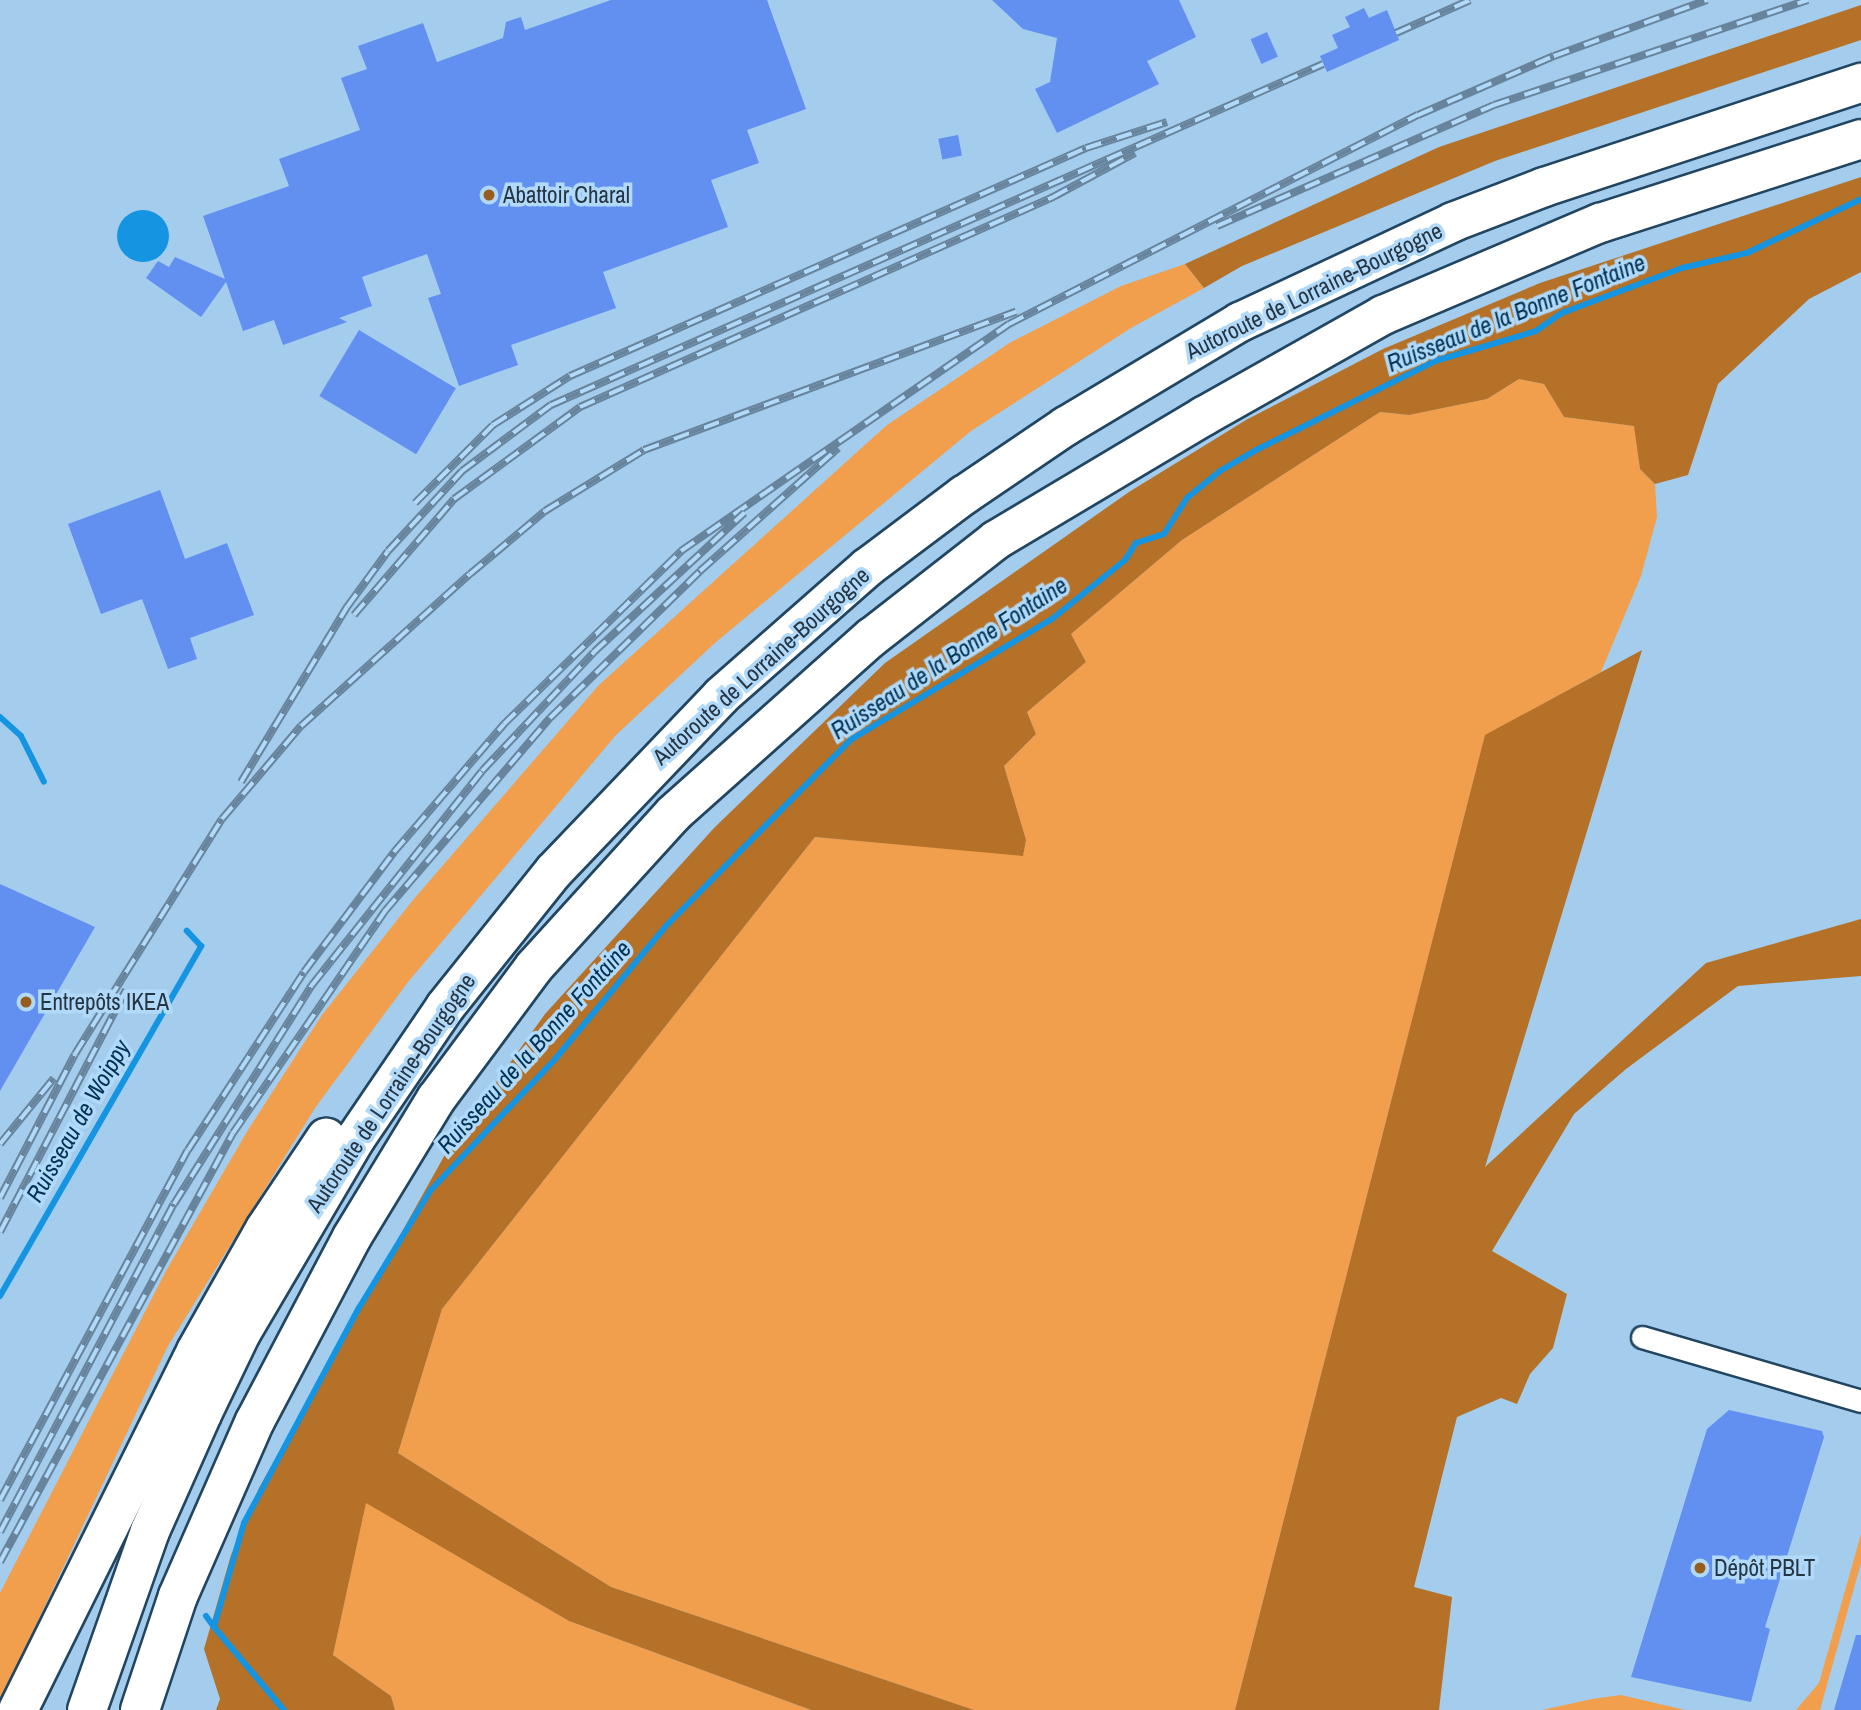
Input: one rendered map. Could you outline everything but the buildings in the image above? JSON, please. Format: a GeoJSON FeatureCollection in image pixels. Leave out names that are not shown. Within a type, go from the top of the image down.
{"type":"FeatureCollection","features":[{"type":"Feature","properties":{"kind":"highway","name":"Autoroute de Lorraine-Bourgogne"},"geometry":{"type":"LineString","coordinates":[[87,1710],[150,1531],[242,1333],[356,1138],[445,1007],[554,871],[720,696],[868,567],[1066,426],[1240,322],[1453,222],[1861,83]]}},
{"type":"Feature","properties":{"kind":"highway","name":"Autoroute de Lorraine-Bourgogne"},"geometry":{"type":"LineString","coordinates":[[140,1710],[178,1596],[255,1421],[359,1226],[436,1099],[534,967],[673,814],[872,637],[996,540],[1216,409],[1383,315],[1600,223],[1861,139]]}},
{"type":"Feature","properties":{"kind":"highway"},"geometry":{"type":"LineString","coordinates":[[18,1710],[143,1451],[265,1228],[392,1054],[445,1007]]}},
{"type":"Feature","properties":{"kind":"street"},"geometry":{"type":"LineString","coordinates":[[1642,1337],[1861,1401]]}},
{"type":"Feature","properties":{"kind":"shaded area"},"geometry":{"type":"Polygon","coordinates":[[[1861,5],[1861,40],[1495,161],[1242,266],[1204,288],[1185,264],[1439,147],[1861,5]]]}},
{"type":"Feature","properties":{"kind":"shaded area"},"geometry":{"type":"Polygon","coordinates":[[[1861,177],[1861,272],[1809,299],[1718,384],[1688,475],[1655,484],[1640,469],[1634,426],[1564,417],[1544,384],[1519,379],[1487,399],[1409,415],[1380,412],[1182,540],[1071,634],[1086,662],[1027,712],[1036,734],[1004,766],[1026,840],[1023,856],[815,837],[442,1309],[398,1453],[611,1587],[974,1710],[811,1710],[569,1621],[366,1503],[333,1655],[391,1696],[395,1710],[216,1710],[220,1699],[204,1649],[231,1555],[259,1488],[447,1151],[545,1014],[715,827],[885,663],[1129,492],[1246,420],[1383,349],[1540,283],[1861,177]]]}},
{"type":"Feature","properties":{"kind":"shaded area"},"geometry":{"type":"Polygon","coordinates":[[[1185,264],[1204,288],[1131,328],[971,431],[716,642],[616,735],[408,982],[315,1108],[168,1346],[0,1701],[0,1593],[19,1556],[166,1271],[248,1130],[322,1015],[413,900],[599,685],[887,425],[1011,342],[1121,286],[1185,264]]]}},
{"type":"Feature","properties":{"kind":"shaded area"},"geometry":{"type":"Polygon","coordinates":[[[1519,379],[1544,384],[1564,417],[1635,426],[1640,469],[1655,484],[1657,517],[1641,576],[1601,672],[1485,736],[1235,1710],[974,1710],[611,1587],[398,1453],[442,1309],[815,837],[1023,855],[1026,840],[1004,766],[1036,734],[1027,712],[1086,662],[1071,634],[1182,540],[1380,412],[1409,415],[1487,399],[1519,379]]]}},
{"type":"Feature","properties":{"kind":"shaded area"},"geometry":{"type":"Polygon","coordinates":[[[1642,650],[1485,1167],[1706,963],[1861,919],[1861,976],[1738,986],[1626,1069],[1574,1114],[1492,1251],[1567,1294],[1553,1348],[1530,1374],[1517,1404],[1501,1398],[1457,1417],[1414,1587],[1452,1597],[1439,1710],[1235,1710],[1485,735],[1642,650]]]}},
{"type":"Feature","properties":{"kind":"shaded area"},"geometry":{"type":"Polygon","coordinates":[[[366,1502],[569,1621],[811,1710],[395,1710],[391,1696],[333,1655],[366,1502]]]}},
{"type":"Feature","properties":{"kind":"shaded area"},"geometry":{"type":"Polygon","coordinates":[[[1861,1534],[1861,1563],[1820,1710],[1796,1710],[1819,1683],[1861,1534]]]}},
{"type":"Feature","properties":{"kind":"shaded area"},"geometry":{"type":"Polygon","coordinates":[[[1621,1695],[1685,1710],[1542,1710],[1592,1699],[1621,1695]]]}},
{"type":"Feature","properties":{"kind":"water"},"geometry":{"type":"Polygon","coordinates":[[[143,210],[162,217],[169,236],[162,255],[143,262],[124,255],[117,236],[124,217],[143,210]]]}},
{"type":"Feature","properties":{"kind":"waterway","name":"Ruisseau de la Bonne Fontaine"},"geometry":{"type":"LineString","coordinates":[[206,1616],[214,1627],[244,1523],[359,1308],[430,1191],[556,1058],[666,926],[852,739],[1052,619],[1125,560],[1136,543],[1164,534],[1187,498],[1220,471],[1256,450],[1435,361],[1536,331],[1562,313],[1682,268],[1747,253],[1861,199]]}},
{"type":"Feature","properties":{"kind":"waterway","name":"Ruisseau de Woippy"},"geometry":{"type":"LineString","coordinates":[[0,717],[21,736],[44,782]]}},
{"type":"Feature","properties":{"kind":"waterway","name":"Ruisseau de Woippy"},"geometry":{"type":"LineString","coordinates":[[0,1296],[201,946],[187,931]]}},
{"type":"Feature","properties":{"kind":"waterway","name":"Ruisseau de Woippy"},"geometry":{"type":"LineString","coordinates":[[214,1627],[284,1710]]}},
{"type":"Feature","properties":{"kind":"railway"},"geometry":{"type":"LineString","coordinates":[[1396,33],[1470,0]]}},
{"type":"Feature","properties":{"kind":"railway"},"geometry":{"type":"LineString","coordinates":[[0,1500],[188,1150],[304,972],[394,852],[504,724],[681,551],[1009,324],[1418,115],[1554,56],[1707,0]]}},
{"type":"Feature","properties":{"kind":"railway"},"geometry":{"type":"LineString","coordinates":[[1217,226],[1494,105],[1808,0]]}},
{"type":"Feature","properties":{"kind":"railway"},"geometry":{"type":"LineString","coordinates":[[241,782],[347,607],[388,551],[462,471],[551,405],[1323,64]]}},
{"type":"Feature","properties":{"kind":"railway"},"geometry":{"type":"LineString","coordinates":[[415,503],[493,425],[570,376],[1086,148],[1167,122]]}},
{"type":"Feature","properties":{"kind":"railway"},"geometry":{"type":"LineString","coordinates":[[354,615],[454,499],[580,407],[1053,197],[1135,153]]}},
{"type":"Feature","properties":{"kind":"railway"},"geometry":{"type":"LineString","coordinates":[[0,1198],[75,1054],[222,819],[301,726],[470,574],[545,511],[644,450],[1016,312]]}},
{"type":"Feature","properties":{"kind":"railway"},"geometry":{"type":"LineString","coordinates":[[0,1562],[233,1133],[385,911],[550,718],[700,571],[838,448]]}},
{"type":"Feature","properties":{"kind":"railway"},"geometry":{"type":"LineString","coordinates":[[0,1532],[174,1204],[312,985],[482,771],[594,652],[744,513]]}},
{"type":"Feature","properties":{"kind":"railway"},"geometry":{"type":"LineString","coordinates":[[0,1232],[126,990]]}},
{"type":"Feature","properties":{"kind":"railway"},"geometry":{"type":"LineString","coordinates":[[0,1144],[54,1078]]}},
{"type":"Feature","properties":{"kind":"place","name":"Abattoir Charal"},"geometry":{"type":"Point","coordinates":[489,195]}},
{"type":"Feature","properties":{"kind":"place","name":"Entrepôts IKEA"},"geometry":{"type":"Point","coordinates":[26,1002]}},
{"type":"Feature","properties":{"kind":"place","name":"Dépôt PBLT"},"geometry":{"type":"Point","coordinates":[1700,1568]}}]}
